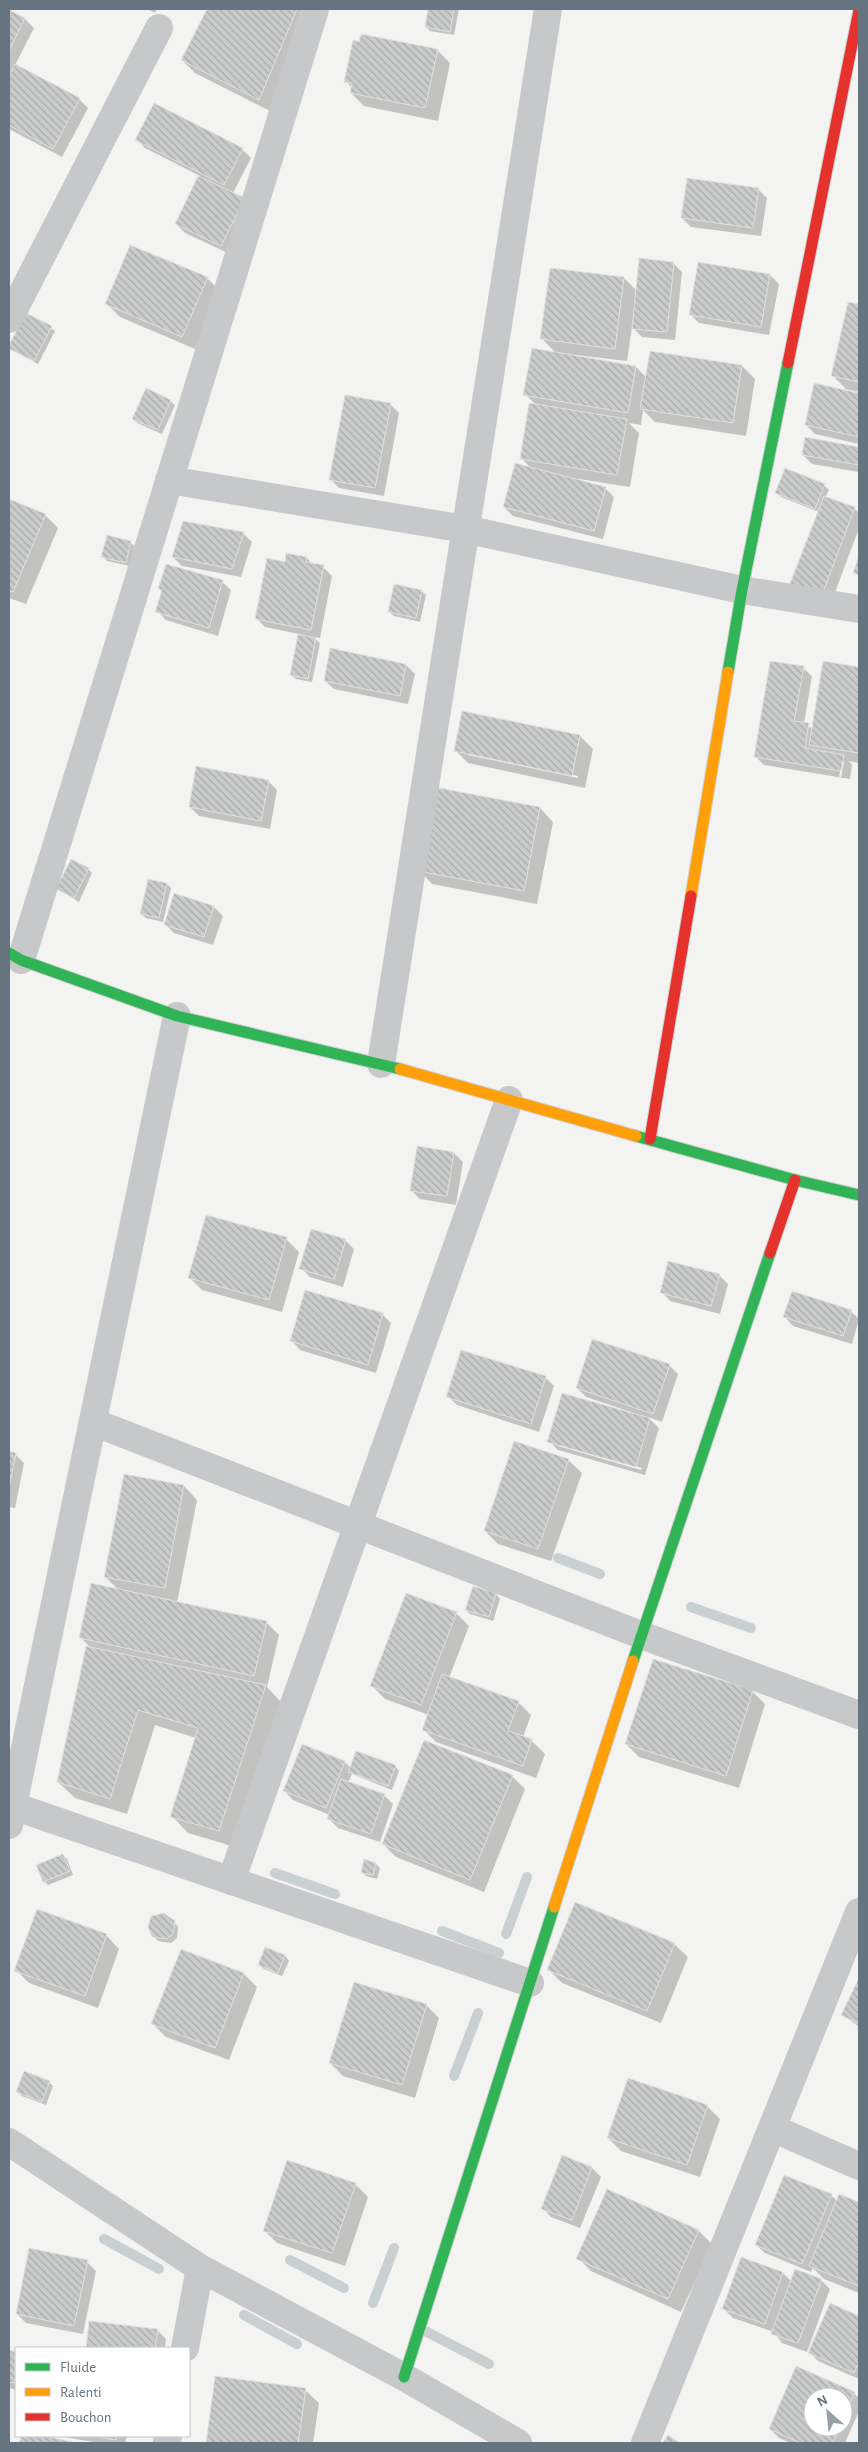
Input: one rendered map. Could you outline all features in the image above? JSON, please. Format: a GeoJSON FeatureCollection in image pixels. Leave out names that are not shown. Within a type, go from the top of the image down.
{"type":"FeatureCollection","features":[{"type":"Feature","properties":{"kind":"street"},"geometry":{"type":"LineString","coordinates":[[315,9],[170,480],[15,957],[177,1016],[381,1064],[795,1180],[859,1195]]}},
{"type":"Feature","properties":{"kind":"street"},"geometry":{"type":"LineString","coordinates":[[381,1064],[548,9]]}},
{"type":"Feature","properties":{"kind":"street"},"geometry":{"type":"LineString","coordinates":[[650,1139],[742,590],[859,10]]}},
{"type":"Feature","properties":{"kind":"street"},"geometry":{"type":"LineString","coordinates":[[9,319],[159,28]]}},
{"type":"Feature","properties":{"kind":"street"},"geometry":{"type":"LineString","coordinates":[[170,480],[465,529],[742,590],[859,609]]}},
{"type":"Feature","properties":{"kind":"street"},"geometry":{"type":"LineString","coordinates":[[177,1016],[11,1816],[231,1882],[530,1983]]}},
{"type":"Feature","properties":{"kind":"street"},"geometry":{"type":"LineString","coordinates":[[231,1882],[509,1100]]}},
{"type":"Feature","properties":{"kind":"street"},"geometry":{"type":"LineString","coordinates":[[404,2377],[641,1635],[795,1180]]}},
{"type":"Feature","properties":{"kind":"street"},"geometry":{"type":"LineString","coordinates":[[92,1422],[641,1635],[859,1715]]}},
{"type":"Feature","properties":{"kind":"street"},"geometry":{"type":"LineString","coordinates":[[645,2443],[859,1912]]}},
{"type":"Feature","properties":{"kind":"street"},"geometry":{"type":"LineString","coordinates":[[772,2128],[859,2166]]}},
{"type":"Feature","properties":{"kind":"street"},"geometry":{"type":"LineString","coordinates":[[9,2142],[200,2268],[404,2377],[509,2441]]}},
{"type":"Feature","properties":{"kind":"street"},"geometry":{"type":"LineString","coordinates":[[185,2347],[200,2268]]}},
{"type":"Feature","properties":{"kind":"building"},"geometry":{"type":"Polygon","coordinates":[[[207,9],[297,9],[259,100],[181,60],[207,9]]]}},
{"type":"Feature","properties":{"kind":"building"},"geometry":{"type":"Polygon","coordinates":[[[428,9],[454,9],[450,32],[425,27],[428,9]]]}},
{"type":"Feature","properties":{"kind":"building"},"geometry":{"type":"Polygon","coordinates":[[[9,10],[25,18],[9,51],[9,10]]]}},
{"type":"Feature","properties":{"kind":"building"},"geometry":{"type":"Polygon","coordinates":[[[361,34],[438,49],[425,108],[350,93],[352,83],[344,82],[353,40],[359,42],[361,34]]]}},
{"type":"Feature","properties":{"kind":"building"},"geometry":{"type":"Polygon","coordinates":[[[15,64],[80,98],[53,149],[9,125],[9,76],[15,64]]]}},
{"type":"Feature","properties":{"kind":"building"},"geometry":{"type":"Polygon","coordinates":[[[154,103],[243,148],[224,185],[135,140],[154,103]]]}},
{"type":"Feature","properties":{"kind":"building"},"geometry":{"type":"Polygon","coordinates":[[[198,176],[245,198],[221,246],[175,224],[198,176]]]}},
{"type":"Feature","properties":{"kind":"building"},"geometry":{"type":"Polygon","coordinates":[[[687,178],[759,188],[753,228],[681,218],[687,178]]]}},
{"type":"Feature","properties":{"kind":"building"},"geometry":{"type":"Polygon","coordinates":[[[130,245],[208,277],[182,337],[105,304],[130,245]]]}},
{"type":"Feature","properties":{"kind":"building"},"geometry":{"type":"Polygon","coordinates":[[[639,258],[674,262],[667,332],[632,329],[639,258]]]}},
{"type":"Feature","properties":{"kind":"building"},"geometry":{"type":"Polygon","coordinates":[[[698,262],[770,274],[761,327],[689,315],[698,262]]]}},
{"type":"Feature","properties":{"kind":"building"},"geometry":{"type":"Polygon","coordinates":[[[550,268],[624,277],[615,349],[540,339],[550,268]]]}},
{"type":"Feature","properties":{"kind":"building"},"geometry":{"type":"Polygon","coordinates":[[[848,302],[859,304],[859,382],[831,376],[848,302]]]}},
{"type":"Feature","properties":{"kind":"building"},"geometry":{"type":"Polygon","coordinates":[[[26,313],[52,326],[34,361],[9,349],[9,345],[26,313]]]}},
{"type":"Feature","properties":{"kind":"building"},"geometry":{"type":"Polygon","coordinates":[[[532,348],[636,366],[628,413],[523,395],[532,348]]]}},
{"type":"Feature","properties":{"kind":"building"},"geometry":{"type":"Polygon","coordinates":[[[650,351],[742,365],[733,423],[640,409],[650,351]]]}},
{"type":"Feature","properties":{"kind":"building"},"geometry":{"type":"Polygon","coordinates":[[[814,383],[859,393],[859,437],[805,425],[814,383]]]}},
{"type":"Feature","properties":{"kind":"building"},"geometry":{"type":"Polygon","coordinates":[[[146,388],[171,400],[158,430],[132,419],[146,388]]]}},
{"type":"Feature","properties":{"kind":"building"},"geometry":{"type":"Polygon","coordinates":[[[345,395],[391,403],[375,488],[329,480],[345,395]]]}},
{"type":"Feature","properties":{"kind":"building"},"geometry":{"type":"Polygon","coordinates":[[[529,403],[627,419],[617,475],[520,459],[529,403]]]}},
{"type":"Feature","properties":{"kind":"building"},"geometry":{"type":"Polygon","coordinates":[[[805,437],[859,447],[859,465],[802,455],[805,437]]]}},
{"type":"Feature","properties":{"kind":"building"},"geometry":{"type":"Polygon","coordinates":[[[515,463],[606,487],[594,531],[503,507],[515,463]]]}},
{"type":"Feature","properties":{"kind":"building"},"geometry":{"type":"Polygon","coordinates":[[[785,468],[825,484],[815,509],[775,493],[785,468]]]}},
{"type":"Feature","properties":{"kind":"building"},"geometry":{"type":"Polygon","coordinates":[[[824,496],[855,507],[821,598],[789,586],[824,496]]]}},
{"type":"Feature","properties":{"kind":"building"},"geometry":{"type":"Polygon","coordinates":[[[9,499],[46,514],[13,592],[9,591],[9,499]]]}},
{"type":"Feature","properties":{"kind":"building"},"geometry":{"type":"Polygon","coordinates":[[[183,521],[244,532],[232,569],[172,557],[183,521]]]}},
{"type":"Feature","properties":{"kind":"building"},"geometry":{"type":"Polygon","coordinates":[[[107,535],[131,541],[126,563],[101,557],[107,535]]]}},
{"type":"Feature","properties":{"kind":"building"},"geometry":{"type":"Polygon","coordinates":[[[286,553],[307,557],[306,562],[324,565],[311,630],[255,619],[267,558],[285,562],[286,553]]]}},
{"type":"Feature","properties":{"kind":"building"},"geometry":{"type":"Polygon","coordinates":[[[859,555],[859,575],[853,573],[859,555]]]}},
{"type":"Feature","properties":{"kind":"building"},"geometry":{"type":"Polygon","coordinates":[[[166,564],[223,580],[209,628],[155,612],[162,590],[158,589],[166,564]]]}},
{"type":"Feature","properties":{"kind":"building"},"geometry":{"type":"Polygon","coordinates":[[[394,584],[422,590],[416,618],[388,612],[394,584]]]}},
{"type":"Feature","properties":{"kind":"building"},"geometry":{"type":"Polygon","coordinates":[[[298,634],[316,638],[308,679],[290,675],[298,634]]]}},
{"type":"Feature","properties":{"kind":"building"},"geometry":{"type":"Polygon","coordinates":[[[330,648],[406,664],[400,696],[324,681],[330,648]]]}},
{"type":"Feature","properties":{"kind":"building"},"geometry":{"type":"Polygon","coordinates":[[[770,661],[804,666],[794,721],[809,723],[805,748],[844,755],[841,771],[754,757],[770,661]]]}},
{"type":"Feature","properties":{"kind":"building"},"geometry":{"type":"Polygon","coordinates":[[[823,661],[859,667],[859,753],[809,745],[823,661]]]}},
{"type":"Feature","properties":{"kind":"building"},"geometry":{"type":"Polygon","coordinates":[[[462,711],[580,735],[572,776],[454,751],[462,711]]]}},
{"type":"Feature","properties":{"kind":"building"},"geometry":{"type":"Polygon","coordinates":[[[196,766],[269,780],[261,821],[189,807],[196,766]]]}},
{"type":"Feature","properties":{"kind":"building"},"geometry":{"type":"Polygon","coordinates":[[[434,787],[540,807],[524,891],[418,871],[434,787]]]}},
{"type":"Feature","properties":{"kind":"building"},"geometry":{"type":"Polygon","coordinates":[[[71,859],[89,868],[74,898],[56,889],[71,859]]]}},
{"type":"Feature","properties":{"kind":"building"},"geometry":{"type":"Polygon","coordinates":[[[148,879],[167,883],[159,918],[140,914],[148,879]]]}},
{"type":"Feature","properties":{"kind":"building"},"geometry":{"type":"Polygon","coordinates":[[[174,893],[214,906],[204,937],[164,925],[174,893]]]}},
{"type":"Feature","properties":{"kind":"building"},"geometry":{"type":"Polygon","coordinates":[[[417,1146],[454,1152],[447,1196],[410,1191],[417,1146]]]}},
{"type":"Feature","properties":{"kind":"building"},"geometry":{"type":"Polygon","coordinates":[[[206,1215],[287,1237],[269,1300],[188,1278],[206,1215]]]}},
{"type":"Feature","properties":{"kind":"building"},"geometry":{"type":"Polygon","coordinates":[[[311,1229],[346,1239],[334,1279],[299,1269],[311,1229]]]}},
{"type":"Feature","properties":{"kind":"building"},"geometry":{"type":"Polygon","coordinates":[[[668,1261],[720,1274],[711,1306],[660,1293],[668,1261]]]}},
{"type":"Feature","properties":{"kind":"building"},"geometry":{"type":"Polygon","coordinates":[[[305,1290],[383,1313],[368,1365],[290,1341],[305,1290]]]}},
{"type":"Feature","properties":{"kind":"building"},"geometry":{"type":"Polygon","coordinates":[[[792,1291],[852,1310],[843,1336],[783,1317],[792,1291]]]}},
{"type":"Feature","properties":{"kind":"building"},"geometry":{"type":"Polygon","coordinates":[[[592,1339],[670,1364],[653,1414],[576,1388],[592,1339]]]}},
{"type":"Feature","properties":{"kind":"building"},"geometry":{"type":"Polygon","coordinates":[[[461,1350],[546,1376],[531,1424],[446,1397],[461,1350]]]}},
{"type":"Feature","properties":{"kind":"building"},"geometry":{"type":"Polygon","coordinates":[[[562,1393],[650,1418],[636,1467],[547,1442],[562,1393]]]}},
{"type":"Feature","properties":{"kind":"building"},"geometry":{"type":"Polygon","coordinates":[[[514,1441],[569,1459],[538,1549],[484,1531],[514,1441]]]}},
{"type":"Feature","properties":{"kind":"building"},"geometry":{"type":"Polygon","coordinates":[[[9,1451],[16,1453],[9,1488],[9,1451]]]}},
{"type":"Feature","properties":{"kind":"building"},"geometry":{"type":"Polygon","coordinates":[[[124,1474],[184,1485],[165,1588],[104,1577],[124,1474]]]}},
{"type":"Feature","properties":{"kind":"building"},"geometry":{"type":"Polygon","coordinates":[[[91,1583],[267,1621],[254,1676],[79,1638],[91,1583]]]}},
{"type":"Feature","properties":{"kind":"building"},"geometry":{"type":"Polygon","coordinates":[[[473,1586],[496,1593],[489,1617],[465,1610],[473,1586]]]}},
{"type":"Feature","properties":{"kind":"building"},"geometry":{"type":"Polygon","coordinates":[[[406,1593],[457,1612],[421,1705],[370,1686],[406,1593]]]}},
{"type":"Feature","properties":{"kind":"building"},"geometry":{"type":"Polygon","coordinates":[[[86,1646],[266,1685],[219,1831],[170,1817],[198,1728],[138,1710],[110,1799],[57,1782],[86,1646]]]}},
{"type":"Feature","properties":{"kind":"building"},"geometry":{"type":"Polygon","coordinates":[[[653,1659],[753,1690],[726,1776],[625,1744],[653,1659]]]}},
{"type":"Feature","properties":{"kind":"building"},"geometry":{"type":"Polygon","coordinates":[[[442,1674],[519,1701],[508,1731],[532,1739],[523,1766],[422,1730],[442,1674]]]}},
{"type":"Feature","properties":{"kind":"building"},"geometry":{"type":"Polygon","coordinates":[[[424,1740],[513,1775],[470,1880],[382,1844],[424,1740]]]}},
{"type":"Feature","properties":{"kind":"building"},"geometry":{"type":"Polygon","coordinates":[[[302,1744],[345,1761],[326,1808],[283,1791],[302,1744]]]}},
{"type":"Feature","properties":{"kind":"building"},"geometry":{"type":"Polygon","coordinates":[[[356,1751],[396,1765],[388,1786],[348,1772],[356,1751]]]}},
{"type":"Feature","properties":{"kind":"building"},"geometry":{"type":"Polygon","coordinates":[[[341,1779],[385,1794],[371,1834],[327,1819],[341,1779]]]}},
{"type":"Feature","properties":{"kind":"building"},"geometry":{"type":"Polygon","coordinates":[[[63,1854],[70,1871],[43,1882],[36,1865],[63,1854]]]}},
{"type":"Feature","properties":{"kind":"building"},"geometry":{"type":"Polygon","coordinates":[[[364,1859],[376,1863],[373,1875],[361,1873],[364,1859]]]}},
{"type":"Feature","properties":{"kind":"building"},"geometry":{"type":"Polygon","coordinates":[[[575,1902],[675,1943],[647,2011],[547,1970],[575,1902]]]}},
{"type":"Feature","properties":{"kind":"building"},"geometry":{"type":"Polygon","coordinates":[[[37,1909],[107,1934],[85,1996],[14,1971],[37,1909]]]}},
{"type":"Feature","properties":{"kind":"building"},"geometry":{"type":"Polygon","coordinates":[[[164,1913],[175,1921],[173,1934],[166,1939],[152,1937],[148,1927],[151,1916],[164,1913]]]}},
{"type":"Feature","properties":{"kind":"building"},"geometry":{"type":"Polygon","coordinates":[[[265,1947],[285,1955],[278,1973],[258,1965],[265,1947]]]}},
{"type":"Feature","properties":{"kind":"building"},"geometry":{"type":"Polygon","coordinates":[[[181,1949],[244,1973],[215,2048],[151,2024],[181,1949]]]}},
{"type":"Feature","properties":{"kind":"building"},"geometry":{"type":"Polygon","coordinates":[[[859,1978],[859,2024],[841,2015],[859,1978]]]}},
{"type":"Feature","properties":{"kind":"building"},"geometry":{"type":"Polygon","coordinates":[[[354,1982],[427,2004],[402,2085],[329,2063],[354,1982]]]}},
{"type":"Feature","properties":{"kind":"building"},"geometry":{"type":"Polygon","coordinates":[[[24,2071],[50,2081],[42,2102],[16,2092],[24,2071]]]}},
{"type":"Feature","properties":{"kind":"building"},"geometry":{"type":"Polygon","coordinates":[[[628,2078],[708,2105],[687,2165],[607,2138],[628,2078]]]}},
{"type":"Feature","properties":{"kind":"building"},"geometry":{"type":"Polygon","coordinates":[[[562,2155],[592,2167],[572,2220],[541,2209],[562,2155]]]}},
{"type":"Feature","properties":{"kind":"building"},"geometry":{"type":"Polygon","coordinates":[[[287,2160],[356,2183],[332,2253],[263,2231],[287,2160]]]}},
{"type":"Feature","properties":{"kind":"building"},"geometry":{"type":"Polygon","coordinates":[[[784,2175],[832,2194],[802,2264],[755,2245],[784,2175]]]}},
{"type":"Feature","properties":{"kind":"building"},"geometry":{"type":"Polygon","coordinates":[[[607,2189],[699,2230],[668,2299],[576,2259],[607,2189]]]}},
{"type":"Feature","properties":{"kind":"building"},"geometry":{"type":"Polygon","coordinates":[[[839,2194],[859,2202],[859,2286],[809,2266],[839,2194]]]}},
{"type":"Feature","properties":{"kind":"building"},"geometry":{"type":"Polygon","coordinates":[[[29,2248],[88,2260],[74,2326],[16,2314],[29,2248]]]}},
{"type":"Feature","properties":{"kind":"building"},"geometry":{"type":"Polygon","coordinates":[[[741,2257],[783,2272],[765,2324],[722,2309],[741,2257]]]}},
{"type":"Feature","properties":{"kind":"building"},"geometry":{"type":"Polygon","coordinates":[[[795,2269],[822,2279],[798,2343],[771,2334],[795,2269]]]}},
{"type":"Feature","properties":{"kind":"building"},"geometry":{"type":"Polygon","coordinates":[[[830,2303],[859,2316],[859,2362],[854,2373],[808,2353],[830,2303]]]}},
{"type":"Feature","properties":{"kind":"building"},"geometry":{"type":"Polygon","coordinates":[[[89,2321],[158,2329],[155,2347],[86,2347],[89,2321]]]}},
{"type":"Feature","properties":{"kind":"building"},"geometry":{"type":"Polygon","coordinates":[[[9,2350],[15,2352],[15,2383],[9,2382],[9,2350]]]}},
{"type":"Feature","properties":{"kind":"building"},"geometry":{"type":"Polygon","coordinates":[[[796,2366],[844,2387],[803,2387],[803,2437],[836,2437],[833,2443],[801,2443],[769,2429],[796,2366]]]}},
{"type":"Feature","properties":{"kind":"building"},"geometry":{"type":"Polygon","coordinates":[[[215,2376],[306,2388],[298,2443],[206,2443],[215,2376]]]}},
{"type":"Feature","properties":{"kind":"building"},"geometry":{"type":"Polygon","coordinates":[[[668,2435],[680,2443],[663,2443],[668,2435]]]}},
{"type":"Feature","properties":{"kind":"building"},"geometry":{"type":"Polygon","coordinates":[[[21,2437],[50,2437],[77,2443],[19,2443],[21,2437]]]}},
{"type":"Feature","properties":{"kind":"building"},"geometry":{"type":"Polygon","coordinates":[[[100,2437],[117,2437],[116,2440],[100,2437]]]}},
{"type":"Feature","properties":{"kind":"waterway"},"geometry":{"type":"LineString","coordinates":[[558,1558],[600,1574]]}},
{"type":"Feature","properties":{"kind":"waterway"},"geometry":{"type":"LineString","coordinates":[[691,1607],[751,1628]]}},
{"type":"Feature","properties":{"kind":"waterway"},"geometry":{"type":"LineString","coordinates":[[275,1873],[335,1894]]}},
{"type":"Feature","properties":{"kind":"waterway"},"geometry":{"type":"LineString","coordinates":[[506,1934],[527,1877]]}},
{"type":"Feature","properties":{"kind":"waterway"},"geometry":{"type":"LineString","coordinates":[[442,1931],[499,1953]]}},
{"type":"Feature","properties":{"kind":"waterway"},"geometry":{"type":"LineString","coordinates":[[454,2076],[478,2013]]}},
{"type":"Feature","properties":{"kind":"waterway"},"geometry":{"type":"LineString","coordinates":[[104,2239],[159,2269]]}},
{"type":"Feature","properties":{"kind":"waterway"},"geometry":{"type":"LineString","coordinates":[[373,2303],[394,2248]]}},
{"type":"Feature","properties":{"kind":"waterway"},"geometry":{"type":"LineString","coordinates":[[290,2260],[344,2288]]}},
{"type":"Feature","properties":{"kind":"waterway"},"geometry":{"type":"LineString","coordinates":[[244,2315],[297,2344]]}},
{"type":"Feature","properties":{"kind":"waterway"},"geometry":{"type":"LineString","coordinates":[[423,2330],[489,2364]]}},
{"type":"Feature","properties":{"kind":"traffic: fast"},"geometry":{"type":"LineString","coordinates":[[728,672],[742,590],[788,363]]}},
{"type":"Feature","properties":{"kind":"traffic: fast"},"geometry":{"type":"LineString","coordinates":[[9,953],[21,960],[177,1016],[400,1069]]}},
{"type":"Feature","properties":{"kind":"traffic: fast"},"geometry":{"type":"LineString","coordinates":[[636,1136],[795,1180],[859,1195]]}},
{"type":"Feature","properties":{"kind":"traffic: fast"},"geometry":{"type":"LineString","coordinates":[[633,1661],[770,1253]]}},
{"type":"Feature","properties":{"kind":"traffic: fast"},"geometry":{"type":"LineString","coordinates":[[404,2377],[554,1907]]}},
{"type":"Feature","properties":{"kind":"traffic: slow"},"geometry":{"type":"LineString","coordinates":[[691,896],[728,672]]}},
{"type":"Feature","properties":{"kind":"traffic: slow"},"geometry":{"type":"LineString","coordinates":[[400,1069],[636,1136]]}},
{"type":"Feature","properties":{"kind":"traffic: slow"},"geometry":{"type":"LineString","coordinates":[[554,1907],[633,1661]]}},
{"type":"Feature","properties":{"kind":"traffic: jam"},"geometry":{"type":"LineString","coordinates":[[788,363],[859,10]]}},
{"type":"Feature","properties":{"kind":"traffic: jam"},"geometry":{"type":"LineString","coordinates":[[650,1139],[691,896]]}},
{"type":"Feature","properties":{"kind":"traffic: jam"},"geometry":{"type":"LineString","coordinates":[[770,1253],[795,1180]]}}]}
